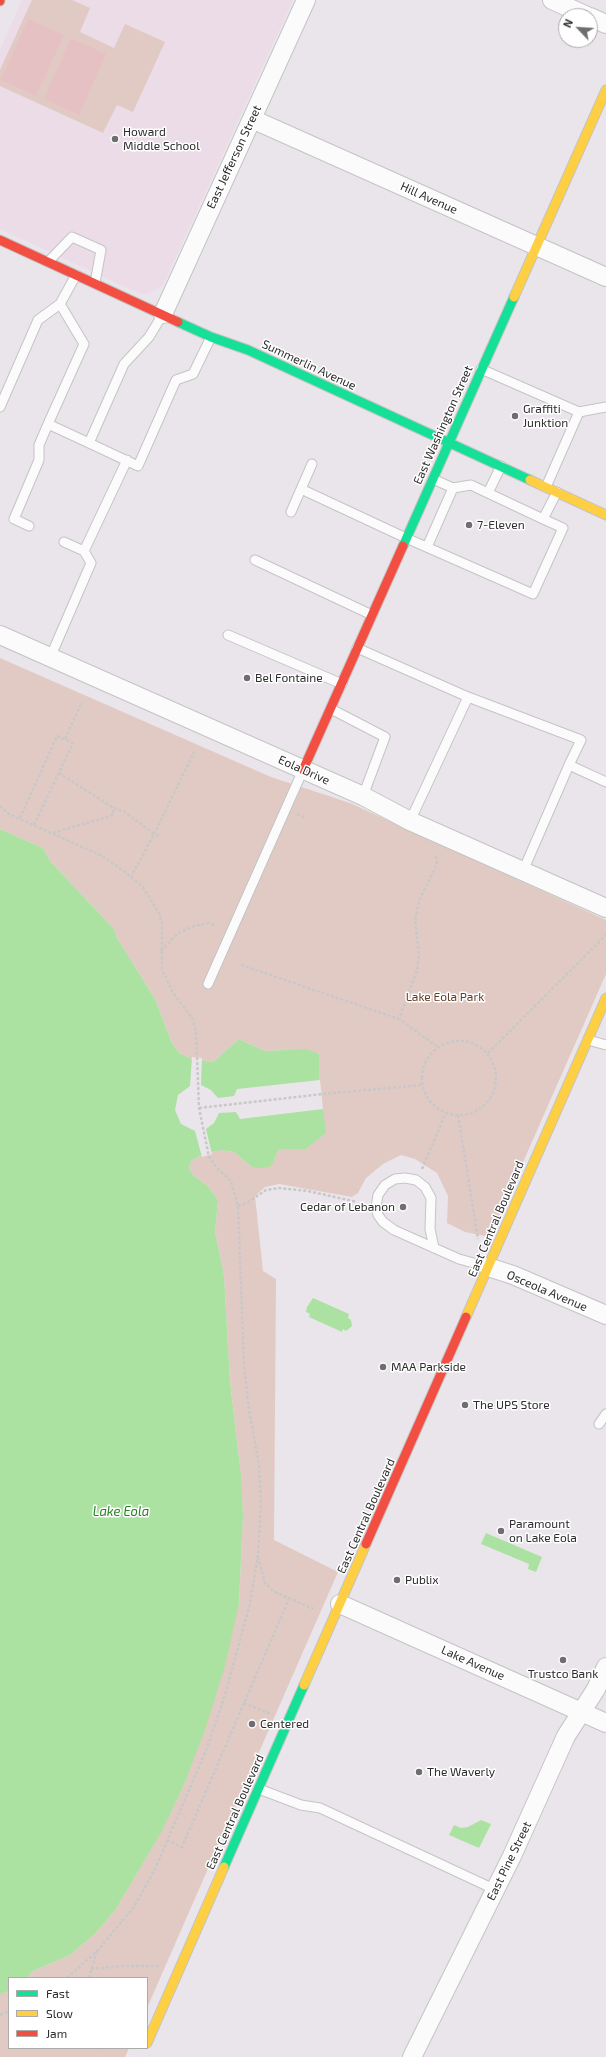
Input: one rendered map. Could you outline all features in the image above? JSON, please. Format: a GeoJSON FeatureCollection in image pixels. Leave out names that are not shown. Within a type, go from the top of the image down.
{"type":"FeatureCollection","features":[{"type":"Feature","properties":{"kind":"street","name":"East Jefferson Street"},"geometry":{"type":"LineString","coordinates":[[162,314],[306,0]]}},
{"type":"Feature","properties":{"kind":"street"},"geometry":{"type":"LineString","coordinates":[[552,0],[570,8]]}},
{"type":"Feature","properties":{"kind":"street","name":"East Washington Street"},"geometry":{"type":"LineString","coordinates":[[304,770],[606,90]]}},
{"type":"Feature","properties":{"kind":"street","name":"Hill Avenue"},"geometry":{"type":"LineString","coordinates":[[252,119],[606,277]]}},
{"type":"Feature","properties":{"kind":"street","name":"Summerlin Avenue"},"geometry":{"type":"LineString","coordinates":[[0,240],[211,337],[248,350],[606,515]]}},
{"type":"Feature","properties":{"kind":"street","name":"Eola Drive"},"geometry":{"type":"LineString","coordinates":[[0,635],[363,796],[410,821],[606,908]]}},
{"type":"Feature","properties":{"kind":"street","name":"East Central Boulevard"},"geometry":{"type":"LineString","coordinates":[[148,2041],[606,998]]}},
{"type":"Feature","properties":{"kind":"street","name":"Osceola Avenue"},"geometry":{"type":"LineString","coordinates":[[488,1268],[513,1275],[606,1316]]}},
{"type":"Feature","properties":{"kind":"street","name":"Lake Avenue"},"geometry":{"type":"LineString","coordinates":[[340,1604],[606,1723]]}},
{"type":"Feature","properties":{"kind":"street","name":"East Pine Street"},"geometry":{"type":"LineString","coordinates":[[412,2057],[496,1890],[566,1736],[596,1689],[606,1667]]}},
{"type":"Feature","properties":{"kind":"lane"},"geometry":{"type":"LineString","coordinates":[[48,262],[72,237],[101,250],[95,283]]}},
{"type":"Feature","properties":{"kind":"lane"},"geometry":{"type":"LineString","coordinates":[[0,407],[38,320],[60,304],[76,275]]}},
{"type":"Feature","properties":{"kind":"lane"},"geometry":{"type":"LineString","coordinates":[[29,526],[14,519],[39,460],[39,445],[84,344],[60,304]]}},
{"type":"Feature","properties":{"kind":"lane"},"geometry":{"type":"LineString","coordinates":[[89,443],[124,364],[149,337],[162,314]]}},
{"type":"Feature","properties":{"kind":"lane"},"geometry":{"type":"LineString","coordinates":[[48,424],[138,466],[176,380],[193,374],[211,337]]}},
{"type":"Feature","properties":{"kind":"lane"},"geometry":{"type":"LineString","coordinates":[[481,369],[579,412],[606,407]]}},
{"type":"Feature","properties":{"kind":"lane"},"geometry":{"type":"LineString","coordinates":[[546,487],[579,412]]}},
{"type":"Feature","properties":{"kind":"lane"},"geometry":{"type":"LineString","coordinates":[[84,551],[127,460]]}},
{"type":"Feature","properties":{"kind":"lane"},"geometry":{"type":"LineString","coordinates":[[291,512],[312,464]]}},
{"type":"Feature","properties":{"kind":"lane"},"geometry":{"type":"LineString","coordinates":[[488,493],[501,466]]}},
{"type":"Feature","properties":{"kind":"lane"},"geometry":{"type":"LineString","coordinates":[[301,489],[406,538],[533,594],[563,528],[471,485],[454,488],[432,479]]}},
{"type":"Feature","properties":{"kind":"lane"},"geometry":{"type":"LineString","coordinates":[[427,547],[454,488]]}},
{"type":"Feature","properties":{"kind":"lane"},"geometry":{"type":"LineString","coordinates":[[544,519],[557,492]]}},
{"type":"Feature","properties":{"kind":"lane"},"geometry":{"type":"LineString","coordinates":[[50,658],[91,564],[84,551],[64,542]]}},
{"type":"Feature","properties":{"kind":"lane"},"geometry":{"type":"LineString","coordinates":[[255,560],[372,615]]}},
{"type":"Feature","properties":{"kind":"lane"},"geometry":{"type":"LineString","coordinates":[[228,635],[342,684]]}},
{"type":"Feature","properties":{"kind":"lane"},"geometry":{"type":"LineString","coordinates":[[358,648],[468,697],[581,740],[523,870]]}},
{"type":"Feature","properties":{"kind":"lane"},"geometry":{"type":"LineString","coordinates":[[410,821],[468,697]]}},
{"type":"Feature","properties":{"kind":"lane"},"geometry":{"type":"LineString","coordinates":[[331,709],[385,738],[363,796]]}},
{"type":"Feature","properties":{"kind":"lane"},"geometry":{"type":"LineString","coordinates":[[569,765],[606,782]]}},
{"type":"Feature","properties":{"kind":"lane"},"geometry":{"type":"LineString","coordinates":[[208,984],[304,770]]}},
{"type":"Feature","properties":{"kind":"lane"},"geometry":{"type":"LineString","coordinates":[[588,1040],[606,1045]]}},
{"type":"Feature","properties":{"kind":"lane"},"geometry":{"type":"LineString","coordinates":[[434,1248],[430,1229],[431,1198],[425,1187],[416,1180],[405,1178],[395,1179],[385,1185],[378,1195],[376,1207],[378,1215],[383,1222],[394,1230],[434,1248],[460,1259],[488,1268]]}},
{"type":"Feature","properties":{"kind":"lane"},"geometry":{"type":"LineString","coordinates":[[599,1424],[606,1414]]}},
{"type":"Feature","properties":{"kind":"lane"},"geometry":{"type":"LineString","coordinates":[[258,1789],[301,1805],[320,1808],[496,1890]]}},
{"type":"Feature","properties":{"kind":"path"},"geometry":{"type":"LineString","coordinates":[[65,739],[82,702]]}},
{"type":"Feature","properties":{"kind":"path"},"geometry":{"type":"LineString","coordinates":[[20,818],[57,736],[65,739],[73,743],[34,825]]}},
{"type":"Feature","properties":{"kind":"path"},"geometry":{"type":"LineString","coordinates":[[131,877],[194,752]]}},
{"type":"Feature","properties":{"kind":"path"},"geometry":{"type":"LineString","coordinates":[[59,773],[112,807],[125,812],[154,834],[159,836]]}},
{"type":"Feature","properties":{"kind":"path"},"geometry":{"type":"LineString","coordinates":[[0,806],[9,814],[100,855],[142,886],[159,913],[162,923],[162,969],[173,993],[192,1018],[198,1043],[199,1108],[209,1157],[217,1168],[231,1181],[237,1206],[244,1363],[248,1403],[259,1465],[261,1504],[258,1555],[250,1604],[224,1698],[207,1748],[154,1869],[134,1907],[97,1951],[68,1977]]}},
{"type":"Feature","properties":{"kind":"path"},"geometry":{"type":"LineString","coordinates":[[52,833],[110,816],[114,812],[112,807]]}},
{"type":"Feature","properties":{"kind":"path"},"geometry":{"type":"LineString","coordinates":[[399,1019],[417,970],[419,953],[415,920],[419,901],[437,864],[436,856]]}},
{"type":"Feature","properties":{"kind":"path"},"geometry":{"type":"LineString","coordinates":[[161,951],[178,933],[194,926],[208,923],[215,925]]}},
{"type":"Feature","properties":{"kind":"path"},"geometry":{"type":"LineString","coordinates":[[488,1053],[606,935]]}},
{"type":"Feature","properties":{"kind":"path"},"geometry":{"type":"LineString","coordinates":[[241,965],[399,1019],[438,1047]]}},
{"type":"Feature","properties":{"kind":"path"},"geometry":{"type":"LineString","coordinates":[[455,1040],[467,1041],[478,1045],[488,1053],[494,1063],[497,1076],[493,1094],[482,1108],[470,1114],[458,1115],[446,1113],[435,1107],[427,1097],[422,1085],[422,1073],[426,1061],[438,1047],[455,1040]]}},
{"type":"Feature","properties":{"kind":"path"},"geometry":{"type":"LineString","coordinates":[[199,1108],[323,1094],[422,1085]]}},
{"type":"Feature","properties":{"kind":"path"},"geometry":{"type":"LineString","coordinates":[[422,1169],[446,1113]]}},
{"type":"Feature","properties":{"kind":"path"},"geometry":{"type":"LineString","coordinates":[[458,1115],[478,1240]]}},
{"type":"Feature","properties":{"kind":"path"},"geometry":{"type":"LineString","coordinates":[[237,1206],[247,1203],[266,1190],[279,1188],[308,1191],[357,1202]]}},
{"type":"Feature","properties":{"kind":"path"},"geometry":{"type":"LineString","coordinates":[[258,1555],[265,1583],[273,1591],[319,1611]]}},
{"type":"Feature","properties":{"kind":"path"},"geometry":{"type":"LineString","coordinates":[[167,1840],[182,1847],[289,1599]]}},
{"type":"Feature","properties":{"kind":"path"},"geometry":{"type":"LineString","coordinates":[[244,1703],[273,1715]]}},
{"type":"Feature","properties":{"kind":"path"},"geometry":{"type":"LineString","coordinates":[[89,1977],[97,1951]]}},
{"type":"Feature","properties":{"kind":"path"},"geometry":{"type":"LineString","coordinates":[[92,1969],[122,1966],[163,1966]]}},
{"type":"Feature","properties":{"kind":"shaded area","name":"Howard Middle School"},"geometry":{"type":"Polygon","coordinates":[[[22,0],[293,0],[163,285],[154,291],[144,294],[132,290],[0,229],[0,50],[22,0]]]}},
{"type":"Feature","properties":{"kind":"shaded area"},"geometry":{"type":"Polygon","coordinates":[[[28,19],[64,35],[36,96],[1,80],[28,19]]]}},
{"type":"Feature","properties":{"kind":"shaded area"},"geometry":{"type":"Polygon","coordinates":[[[71,38],[106,54],[79,115],[44,99],[71,38]]]}},
{"type":"Feature","properties":{"kind":"green space"},"geometry":{"type":"Polygon","coordinates":[[[32,0],[72,0],[90,8],[80,32],[114,48],[125,24],[165,42],[133,112],[117,105],[103,133],[0,86],[0,70],[32,0]]]}},
{"type":"Feature","properties":{"kind":"green space","name":"Lake Eola Park"},"geometry":{"type":"Polygon","coordinates":[[[0,658],[271,777],[350,803],[606,920],[606,974],[490,1237],[465,1232],[447,1223],[448,1196],[437,1173],[415,1159],[401,1155],[383,1164],[366,1178],[358,1193],[352,1197],[279,1184],[265,1187],[255,1196],[263,1271],[276,1279],[274,1540],[338,1572],[148,2006],[148,1977],[28,1977],[33,1971],[70,1955],[96,1933],[116,1909],[162,1830],[184,1785],[239,1604],[243,1515],[239,1458],[230,1381],[224,1275],[215,1232],[218,1200],[208,1186],[194,1176],[189,1169],[191,1161],[203,1154],[222,1150],[234,1152],[252,1167],[273,1163],[279,1149],[306,1149],[325,1133],[319,1076],[319,1054],[286,1050],[265,1051],[239,1039],[213,1062],[192,1059],[179,1053],[172,1043],[155,999],[117,938],[114,929],[50,861],[43,848],[0,829],[0,658]]]}},
{"type":"Feature","properties":{"kind":"green space"},"geometry":{"type":"Polygon","coordinates":[[[8,1991],[8,2049],[129,2049],[125,2057],[0,2057],[0,1994],[8,1991]]]}},
{"type":"Feature","properties":{"kind":"water","name":"Lake Eola"},"geometry":{"type":"Polygon","coordinates":[[[0,829],[43,848],[50,861],[114,929],[117,938],[155,999],[172,1043],[179,1053],[192,1059],[213,1062],[239,1039],[265,1051],[307,1049],[319,1054],[319,1076],[326,1133],[306,1149],[279,1149],[273,1163],[269,1167],[252,1167],[234,1152],[222,1150],[203,1154],[191,1161],[189,1169],[194,1176],[208,1186],[218,1200],[215,1232],[224,1275],[230,1381],[241,1476],[243,1515],[239,1604],[225,1666],[206,1727],[184,1785],[162,1831],[116,1909],[96,1933],[70,1955],[33,1971],[28,1977],[8,1977],[8,1991],[0,1994],[0,829]]]}},
{"type":"Feature","properties":{"kind":"water"},"geometry":{"type":"Polygon","coordinates":[[[313,1298],[349,1314],[348,1318],[351,1320],[352,1326],[346,1331],[343,1329],[342,1332],[309,1317],[310,1314],[306,1312],[307,1307],[313,1298]]]}},
{"type":"Feature","properties":{"kind":"water"},"geometry":{"type":"Polygon","coordinates":[[[486,1533],[542,1557],[536,1572],[528,1569],[529,1564],[481,1544],[486,1533]]]}},
{"type":"Feature","properties":{"kind":"water"},"geometry":{"type":"Polygon","coordinates":[[[481,1820],[491,1824],[479,1848],[449,1835],[454,1825],[461,1828],[468,1827],[481,1820]]]}},
{"type":"Feature","properties":{"kind":"pier"},"geometry":{"type":"Polygon","coordinates":[[[192,1057],[202,1058],[201,1085],[211,1090],[218,1098],[234,1096],[237,1089],[320,1080],[323,1109],[240,1119],[236,1112],[219,1113],[214,1123],[206,1129],[212,1154],[202,1157],[195,1131],[181,1124],[175,1110],[178,1095],[190,1086],[192,1057]]]}},
{"type":"Feature","properties":{"kind":"traffic: fast"},"geometry":{"type":"LineString","coordinates":[[403,546],[514,297]]}},
{"type":"Feature","properties":{"kind":"traffic: fast"},"geometry":{"type":"LineString","coordinates":[[178,322],[211,337],[248,350],[530,480]]}},
{"type":"Feature","properties":{"kind":"traffic: fast"},"geometry":{"type":"LineString","coordinates":[[224,1867],[304,1685]]}},
{"type":"Feature","properties":{"kind":"traffic: slow"},"geometry":{"type":"LineString","coordinates":[[514,297],[606,90]]}},
{"type":"Feature","properties":{"kind":"traffic: slow"},"geometry":{"type":"LineString","coordinates":[[530,480],[606,515]]}},
{"type":"Feature","properties":{"kind":"traffic: slow"},"geometry":{"type":"LineString","coordinates":[[466,1317],[606,998]]}},
{"type":"Feature","properties":{"kind":"traffic: slow"},"geometry":{"type":"LineString","coordinates":[[304,1685],[366,1544]]}},
{"type":"Feature","properties":{"kind":"traffic: slow"},"geometry":{"type":"LineString","coordinates":[[148,2041],[224,1867]]}},
{"type":"Feature","properties":{"kind":"traffic: jam"},"geometry":{"type":"LineString","coordinates":[[0,240],[178,322]]}},
{"type":"Feature","properties":{"kind":"traffic: jam"},"geometry":{"type":"LineString","coordinates":[[303,770],[403,546]]}},
{"type":"Feature","properties":{"kind":"traffic: jam"},"geometry":{"type":"LineString","coordinates":[[366,1544],[466,1317]]}},
{"type":"Feature","properties":{"kind":"place","name":"Howard Middle School"},"geometry":{"type":"Point","coordinates":[115,139]}},
{"type":"Feature","properties":{"kind":"place","name":"Graffiti Junktion"},"geometry":{"type":"Point","coordinates":[515,416]}},
{"type":"Feature","properties":{"kind":"place","name":"7-Eleven"},"geometry":{"type":"Point","coordinates":[469,525]}},
{"type":"Feature","properties":{"kind":"place","name":"Bel Fontaine"},"geometry":{"type":"Point","coordinates":[247,678]}},
{"type":"Feature","properties":{"kind":"place","name":"Cedar of Lebanon"},"geometry":{"type":"Point","coordinates":[403,1207]}},
{"type":"Feature","properties":{"kind":"place","name":"MAA Parkside"},"geometry":{"type":"Point","coordinates":[383,1367]}},
{"type":"Feature","properties":{"kind":"place","name":"The UPS Store"},"geometry":{"type":"Point","coordinates":[465,1405]}},
{"type":"Feature","properties":{"kind":"place","name":"Paramount on Lake Eola"},"geometry":{"type":"Point","coordinates":[501,1531]}},
{"type":"Feature","properties":{"kind":"place","name":"Publix"},"geometry":{"type":"Point","coordinates":[397,1580]}},
{"type":"Feature","properties":{"kind":"place","name":"Trustco Bank"},"geometry":{"type":"Point","coordinates":[563,1660]}},
{"type":"Feature","properties":{"kind":"place","name":"Centered"},"geometry":{"type":"Point","coordinates":[252,1724]}},
{"type":"Feature","properties":{"kind":"place","name":"The Waverly"},"geometry":{"type":"Point","coordinates":[419,1772]}}]}
